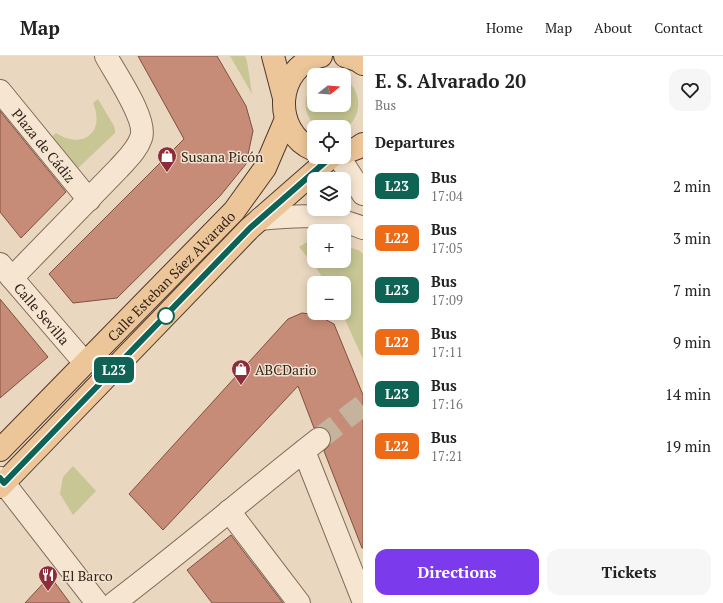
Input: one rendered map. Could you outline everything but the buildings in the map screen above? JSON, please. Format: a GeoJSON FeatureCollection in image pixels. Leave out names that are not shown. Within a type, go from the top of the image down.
{"type":"FeatureCollection","features":[{"type":"Feature","properties":{"kind":"main road"},"geometry":{"type":"LineString","coordinates":[[273,56],[284,98],[286,119],[295,136],[307,145]]}},
{"type":"Feature","properties":{"kind":"main road"},"geometry":{"type":"LineString","coordinates":[[284,98],[289,81],[296,71],[304,64],[320,56]]}},
{"type":"Feature","properties":{"kind":"main road","name":"Calle Esteban Sáez Alvarado"},"geometry":{"type":"LineString","coordinates":[[0,450],[234,211],[265,168],[286,119]]}},
{"type":"Feature","properties":{"kind":"main road"},"geometry":{"type":"LineString","coordinates":[[351,150],[363,144]]}},
{"type":"Feature","properties":{"kind":"main road","name":"Calle Esteban Sáez Alvarado"},"geometry":{"type":"LineString","coordinates":[[1,482],[250,228],[323,164]]}},
{"type":"Feature","properties":{"kind":"street"},"geometry":{"type":"LineString","coordinates":[[6,271],[89,200],[132,153],[142,137],[143,129],[134,106],[106,56]]}},
{"type":"Feature","properties":{"kind":"street","name":"Plaza de Cádiz"},"geometry":{"type":"LineString","coordinates":[[0,91],[89,200]]}},
{"type":"Feature","properties":{"kind":"street"},"geometry":{"type":"LineString","coordinates":[[344,164],[363,194]]}},
{"type":"Feature","properties":{"kind":"street"},"geometry":{"type":"LineString","coordinates":[[260,219],[286,216],[329,217],[347,221],[363,228]]}},
{"type":"Feature","properties":{"kind":"street","name":"Calle Sevilla"},"geometry":{"type":"LineString","coordinates":[[6,271],[85,363]]}},
{"type":"Feature","properties":{"kind":"street"},"geometry":{"type":"LineString","coordinates":[[114,603],[164,565],[311,445],[363,600]]}},
{"type":"Feature","properties":{"kind":"street"},"geometry":{"type":"LineString","coordinates":[[1,482],[97,603]]}},
{"type":"Feature","properties":{"kind":"street"},"geometry":{"type":"LineString","coordinates":[[229,511],[299,603]]}},
{"type":"Feature","properties":{"kind":"shaded area"},"geometry":{"type":"Polygon","coordinates":[[[230,56],[245,56],[252,94],[230,56]]]}},
{"type":"Feature","properties":{"kind":"shaded area"},"geometry":{"type":"Polygon","coordinates":[[[351,84],[355,90],[358,104],[355,118],[351,124],[351,120],[311,120],[307,112],[351,112],[351,84]]]}},
{"type":"Feature","properties":{"kind":"shaded area"},"geometry":{"type":"Polygon","coordinates":[[[307,96],[307,112],[305,105],[307,96]]]}},
{"type":"Feature","properties":{"kind":"shaded area"},"geometry":{"type":"Polygon","coordinates":[[[98,99],[114,126],[115,133],[76,170],[50,138],[56,133],[66,138],[75,140],[83,139],[89,136],[94,130],[96,123],[96,114],[93,103],[98,99]]]}},
{"type":"Feature","properties":{"kind":"shaded area"},"geometry":{"type":"Polygon","coordinates":[[[307,242],[307,256],[299,247],[307,242]]]}},
{"type":"Feature","properties":{"kind":"shaded area"},"geometry":{"type":"Polygon","coordinates":[[[351,248],[360,251],[363,254],[363,359],[345,320],[351,320],[351,276],[321,276],[316,268],[351,268],[351,248]]]}},
{"type":"Feature","properties":{"kind":"shaded area"},"geometry":{"type":"Polygon","coordinates":[[[73,466],[96,491],[73,515],[60,494],[63,477],[73,466]]]}},
{"type":"Feature","properties":{"kind":"tunnel"},"geometry":{"type":"LineString","coordinates":[[319,439],[363,405]]}},
{"type":"Feature","properties":{"kind":"bus line","name":"L23"},"geometry":{"type":"LineString","coordinates":[[0,478],[4,483],[250,228],[323,164]]}},
{"type":"Feature","properties":{"kind":"place","name":"Susana Picón"},"geometry":{"type":"Point","coordinates":[167,173]}},
{"type":"Feature","properties":{"kind":"place","name":"ABCDario"},"geometry":{"type":"Point","coordinates":[241,386]}},
{"type":"Feature","properties":{"kind":"place","name":"El Barco"},"geometry":{"type":"Point","coordinates":[48,592]}}]}
